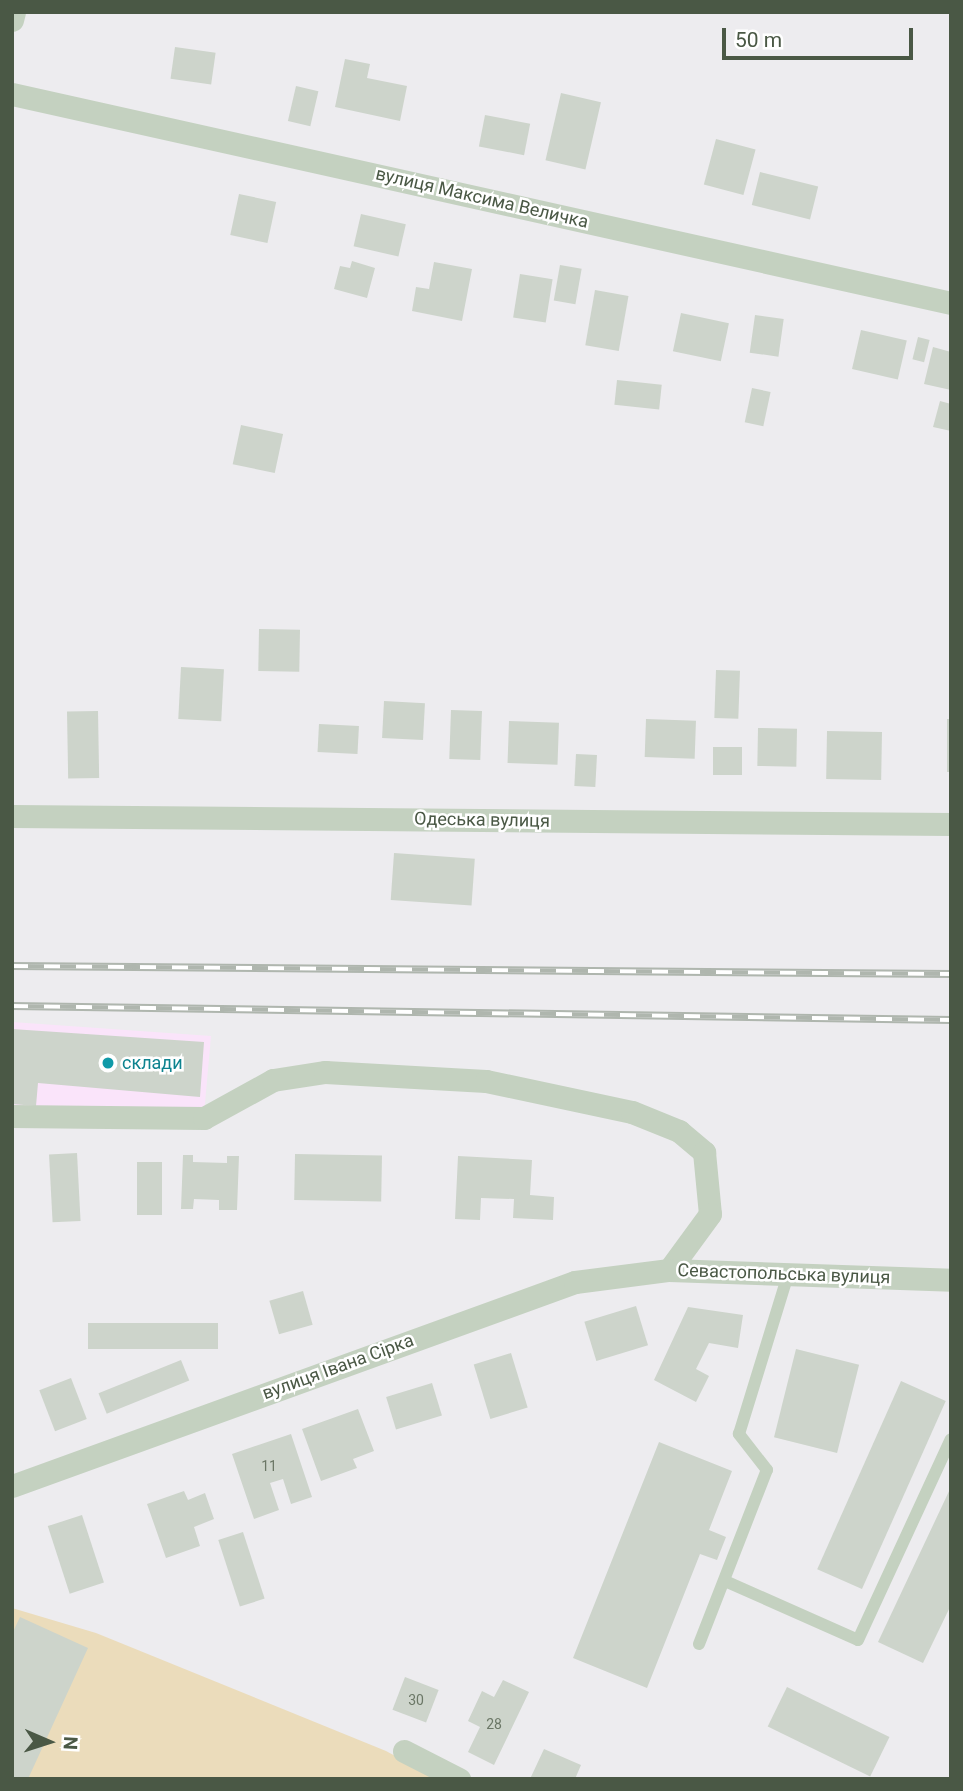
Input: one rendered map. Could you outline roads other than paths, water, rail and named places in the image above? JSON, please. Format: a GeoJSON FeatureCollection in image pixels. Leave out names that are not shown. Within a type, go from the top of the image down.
{"type":"FeatureCollection","features":[{"type":"Feature","properties":{"kind":"street"},"geometry":{"type":"LineString","coordinates":[[12,20],[14,12]]}},
{"type":"Feature","properties":{"kind":"street","name":"вулиця Максима Величка"},"geometry":{"type":"LineString","coordinates":[[12,94],[951,303]]}},
{"type":"Feature","properties":{"kind":"street","name":"Одеська вулиця"},"geometry":{"type":"LineString","coordinates":[[12,816],[951,824]]}},
{"type":"Feature","properties":{"kind":"street","name":"Севастопольська вулиця"},"geometry":{"type":"LineString","coordinates":[[12,1116],[204,1118],[273,1080],[324,1072],[486,1081],[632,1112],[679,1131],[704,1152],[710,1214],[669,1270]]}},
{"type":"Feature","properties":{"kind":"street","name":"Севастопольська вулиця"},"geometry":{"type":"LineString","coordinates":[[669,1270],[951,1280]]}},
{"type":"Feature","properties":{"kind":"street","name":"вулиця Івана Сірка"},"geometry":{"type":"LineString","coordinates":[[12,1486],[575,1282],[669,1270]]}},
{"type":"Feature","properties":{"kind":"street"},"geometry":{"type":"LineString","coordinates":[[404,1751],[459,1779]]}},
{"type":"Feature","properties":{"kind":"lane"},"geometry":{"type":"LineString","coordinates":[[699,1644],[767,1470],[740,1434],[788,1275]]}},
{"type":"Feature","properties":{"kind":"lane"},"geometry":{"type":"LineString","coordinates":[[725,1581],[858,1640],[951,1439]]}},
{"type":"Feature","properties":{"kind":"railway"},"geometry":{"type":"LineString","coordinates":[[12,966],[951,974]]}},
{"type":"Feature","properties":{"kind":"railway"},"geometry":{"type":"LineString","coordinates":[[12,1006],[951,1020]]}},
{"type":"Feature","properties":{"kind":"place","name":"склади"},"geometry":{"type":"Point","coordinates":[108,1063]}}]}
